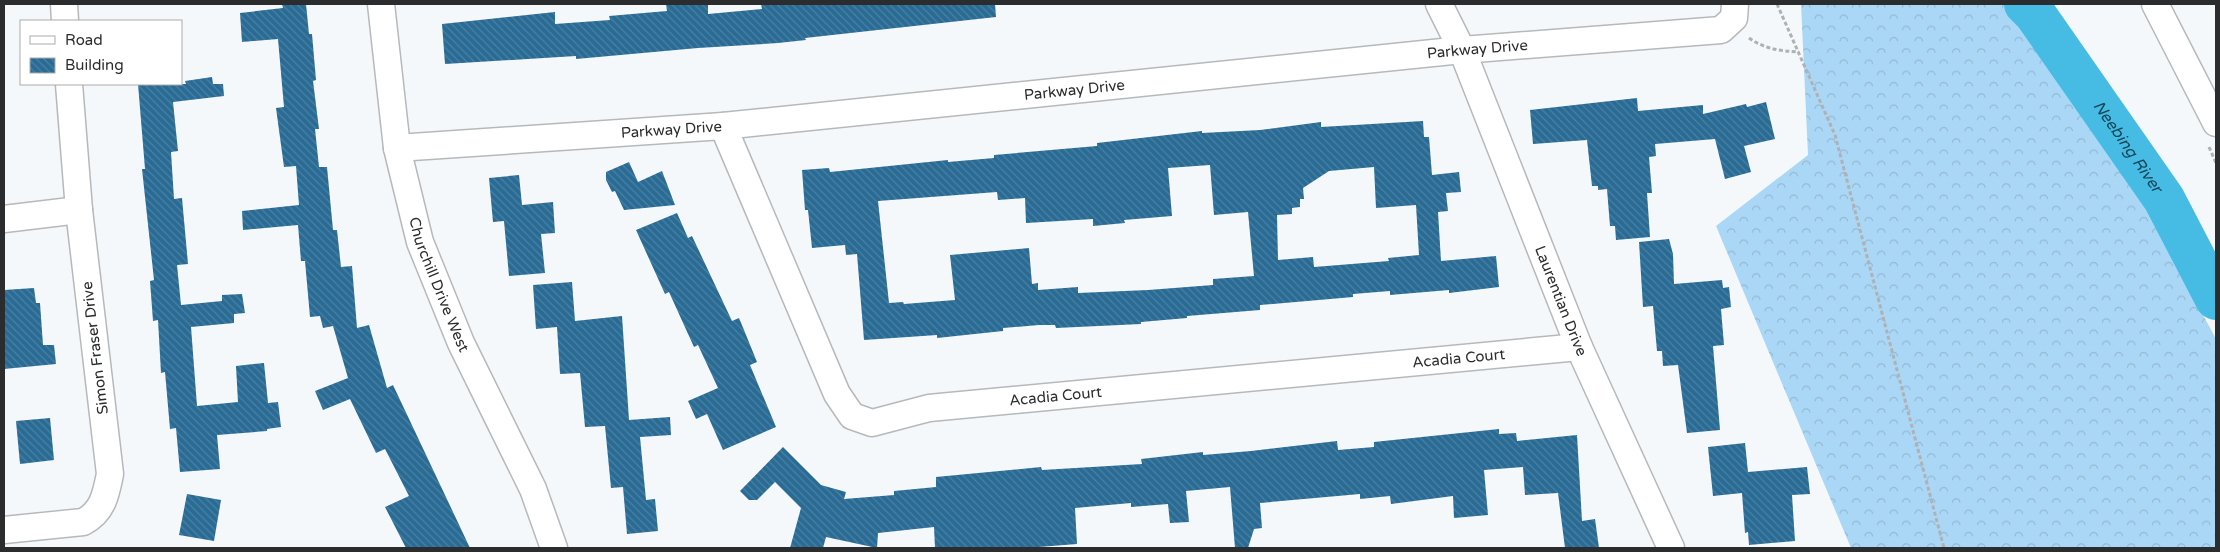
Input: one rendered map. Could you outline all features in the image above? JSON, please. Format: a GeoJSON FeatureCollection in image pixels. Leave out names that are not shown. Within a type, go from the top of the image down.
{"type":"FeatureCollection","features":[{"type":"Feature","properties":{"kind":"street"},"geometry":{"type":"LineString","coordinates":[[64,4],[65,20]]}},
{"type":"Feature","properties":{"kind":"street","name":"Churchill Drive West"},"geometry":{"type":"LineString","coordinates":[[381,4],[396,148],[423,250],[461,343],[533,489],[554,548]]}},
{"type":"Feature","properties":{"kind":"street","name":"Laurentian Drive"},"geometry":{"type":"LineString","coordinates":[[1439,4],[1462,50],[1579,347],[1671,548]]}},
{"type":"Feature","properties":{"kind":"street"},"geometry":{"type":"LineString","coordinates":[[2155,4],[2216,123]]}},
{"type":"Feature","properties":{"kind":"street","name":"Parkway Drive"},"geometry":{"type":"LineString","coordinates":[[396,148],[723,126],[1462,50],[1721,30],[1731,13]]}},
{"type":"Feature","properties":{"kind":"street","name":"Simon Fraser Drive"},"geometry":{"type":"LineString","coordinates":[[4,530],[83,522],[93,517],[104,501],[110,469],[79,210],[70,85]]}},
{"type":"Feature","properties":{"kind":"street","name":"Acadia Court"},"geometry":{"type":"LineString","coordinates":[[723,126],[837,394],[852,416],[872,423],[929,408],[1579,347]]}},
{"type":"Feature","properties":{"kind":"street"},"geometry":{"type":"LineString","coordinates":[[4,219],[79,210]]}},
{"type":"Feature","properties":{"kind":"path"},"geometry":{"type":"LineString","coordinates":[[1778,4],[1835,135],[1944,548]]}},
{"type":"Feature","properties":{"kind":"path"},"geometry":{"type":"LineString","coordinates":[[1731,13],[1760,46],[1777,51],[1799,52]]}},
{"type":"Feature","properties":{"kind":"green space"},"geometry":{"type":"Polygon","coordinates":[[[1801,4],[2053,4],[2078,82],[2216,339],[2216,548],[1851,548],[1716,226],[1808,155],[1801,4]]]}},
{"type":"Feature","properties":{"kind":"building"},"geometry":{"type":"Polygon","coordinates":[[[282,4],[306,4],[309,34],[312,34],[316,80],[313,81],[319,129],[315,129],[319,167],[327,167],[333,230],[337,230],[341,267],[352,266],[357,328],[369,325],[387,388],[393,385],[470,548],[406,548],[385,507],[409,496],[385,449],[376,453],[350,399],[323,410],[315,391],[348,378],[333,326],[323,328],[320,316],[310,317],[305,261],[301,261],[298,225],[243,230],[242,211],[299,205],[296,166],[284,167],[276,108],[284,107],[278,39],[242,42],[240,13],[283,8],[282,4]]]}},
{"type":"Feature","properties":{"kind":"building"},"geometry":{"type":"Polygon","coordinates":[[[666,4],[708,4],[708,14],[762,9],[761,4],[995,4],[996,17],[805,38],[806,40],[778,43],[576,59],[576,56],[445,64],[442,24],[555,12],[555,24],[610,20],[609,16],[667,11],[666,4]]]}},
{"type":"Feature","properties":{"kind":"building"},"geometry":{"type":"Polygon","coordinates":[[[212,77],[213,84],[223,84],[224,96],[173,102],[178,151],[171,152],[174,199],[182,198],[188,264],[177,265],[181,305],[222,301],[222,295],[242,294],[245,313],[234,314],[234,323],[191,327],[197,406],[238,402],[236,366],[264,363],[268,403],[278,402],[281,427],[267,429],[267,431],[217,435],[220,469],[180,472],[176,428],[170,429],[165,372],[161,373],[158,320],[153,321],[150,281],[154,280],[142,169],[145,169],[138,85],[182,85],[186,84],[185,81],[212,77]]]}},
{"type":"Feature","properties":{"kind":"building"},"geometry":{"type":"Polygon","coordinates":[[[1637,98],[1638,111],[1703,105],[1703,114],[1746,104],[1747,107],[1766,102],[1775,139],[1744,146],[1751,172],[1725,179],[1715,139],[1655,144],[1656,156],[1649,157],[1652,193],[1647,193],[1650,237],[1616,240],[1615,226],[1610,226],[1607,189],[1598,190],[1598,186],[1592,186],[1587,140],[1533,144],[1530,110],[1637,98]]]}},
{"type":"Feature","properties":{"kind":"building"},"geometry":{"type":"Polygon","coordinates":[[[1423,121],[1424,137],[1429,137],[1432,175],[1459,172],[1461,192],[1446,193],[1448,211],[1438,212],[1441,261],[1496,256],[1499,287],[1449,293],[1449,290],[1390,295],[1390,291],[1353,294],[1353,297],[1260,305],[1260,310],[1187,316],[1187,318],[1141,322],[1141,324],[1056,328],[1055,325],[1039,325],[1003,328],[1003,331],[937,338],[937,335],[864,340],[857,254],[846,255],[845,245],[812,248],[808,210],[805,210],[802,170],[829,168],[830,172],[948,160],[948,162],[994,158],[994,155],[1097,146],[1097,143],[1202,131],[1202,133],[1260,130],[1321,122],[1321,127],[1423,121]],[[1210,165],[1168,168],[1172,216],[1124,220],[1125,223],[1093,226],[1093,219],[1026,223],[1025,198],[998,200],[997,192],[878,201],[889,303],[903,302],[904,304],[955,300],[950,255],[1029,248],[1032,284],[1038,283],[1038,290],[1078,287],[1078,293],[1148,290],[1213,285],[1213,279],[1254,276],[1248,212],[1214,215],[1210,165]],[[1374,167],[1329,171],[1303,188],[1304,199],[1300,199],[1300,207],[1292,208],[1292,214],[1277,215],[1278,260],[1313,257],[1314,267],[1389,261],[1388,258],[1419,255],[1416,205],[1376,208],[1374,167]]]}},
{"type":"Feature","properties":{"kind":"building"},"geometry":{"type":"Polygon","coordinates":[[[629,162],[638,182],[662,171],[675,205],[624,210],[615,191],[612,192],[606,180],[606,172],[629,162]]]}},
{"type":"Feature","properties":{"kind":"building"},"geometry":{"type":"Polygon","coordinates":[[[519,175],[522,205],[553,202],[555,233],[541,234],[545,273],[509,276],[504,221],[493,222],[489,178],[519,175]]]}},
{"type":"Feature","properties":{"kind":"building"},"geometry":{"type":"Polygon","coordinates":[[[677,213],[688,238],[692,236],[732,321],[739,318],[757,362],[750,365],[776,427],[723,450],[707,414],[696,419],[688,401],[718,388],[698,345],[694,347],[669,292],[665,294],[636,230],[677,213]]]}},
{"type":"Feature","properties":{"kind":"building"},"geometry":{"type":"Polygon","coordinates":[[[1669,239],[1673,254],[1674,284],[1722,280],[1723,288],[1729,287],[1731,307],[1721,309],[1724,345],[1713,346],[1720,430],[1687,433],[1678,365],[1663,366],[1662,351],[1657,351],[1653,306],[1643,307],[1639,242],[1669,239]]]}},
{"type":"Feature","properties":{"kind":"building"},"geometry":{"type":"Polygon","coordinates":[[[572,282],[575,321],[622,316],[629,420],[670,417],[671,435],[640,437],[646,500],[655,499],[658,531],[627,534],[623,487],[611,488],[605,426],[585,427],[580,373],[560,374],[557,327],[536,329],[533,285],[572,282]]]}},
{"type":"Feature","properties":{"kind":"building"},"geometry":{"type":"Polygon","coordinates":[[[34,288],[36,303],[40,303],[43,345],[54,345],[56,364],[4,369],[4,290],[34,288]]]}},
{"type":"Feature","properties":{"kind":"building"},"geometry":{"type":"Polygon","coordinates":[[[50,418],[54,460],[20,464],[16,421],[50,418]]]}},
{"type":"Feature","properties":{"kind":"building"},"geometry":{"type":"Polygon","coordinates":[[[1499,429],[1499,434],[1516,433],[1517,441],[1577,435],[1582,521],[1595,519],[1599,548],[1565,548],[1558,493],[1525,495],[1523,467],[1484,470],[1488,515],[1454,518],[1453,496],[1391,504],[1390,496],[1360,499],[1360,494],[1260,503],[1262,528],[1254,529],[1248,548],[1235,548],[1230,487],[1186,491],[1189,522],[1170,523],[1168,504],[1131,507],[1131,503],[1075,508],[1077,544],[1026,548],[935,548],[934,527],[878,533],[877,548],[826,537],[823,548],[790,548],[801,508],[775,482],[757,500],[749,500],[740,491],[783,447],[821,485],[846,492],[844,499],[894,495],[894,491],[936,487],[936,477],[1041,467],[1042,470],[1142,464],[1141,459],[1203,452],[1203,455],[1251,451],[1337,441],[1338,450],[1374,447],[1374,442],[1499,429]]]}},
{"type":"Feature","properties":{"kind":"building"},"geometry":{"type":"Polygon","coordinates":[[[1745,443],[1748,472],[1807,467],[1810,494],[1792,495],[1795,541],[1749,545],[1748,532],[1745,533],[1742,493],[1713,496],[1708,447],[1745,443]]]}},
{"type":"Feature","properties":{"kind":"building"},"geometry":{"type":"Polygon","coordinates":[[[187,494],[221,500],[214,541],[179,535],[187,494]]]}},
{"type":"Feature","properties":{"kind":"waterway","name":"Neebing River"},"geometry":{"type":"LineString","coordinates":[[2025,4],[2035,14],[2164,199],[2216,299]]}}]}
